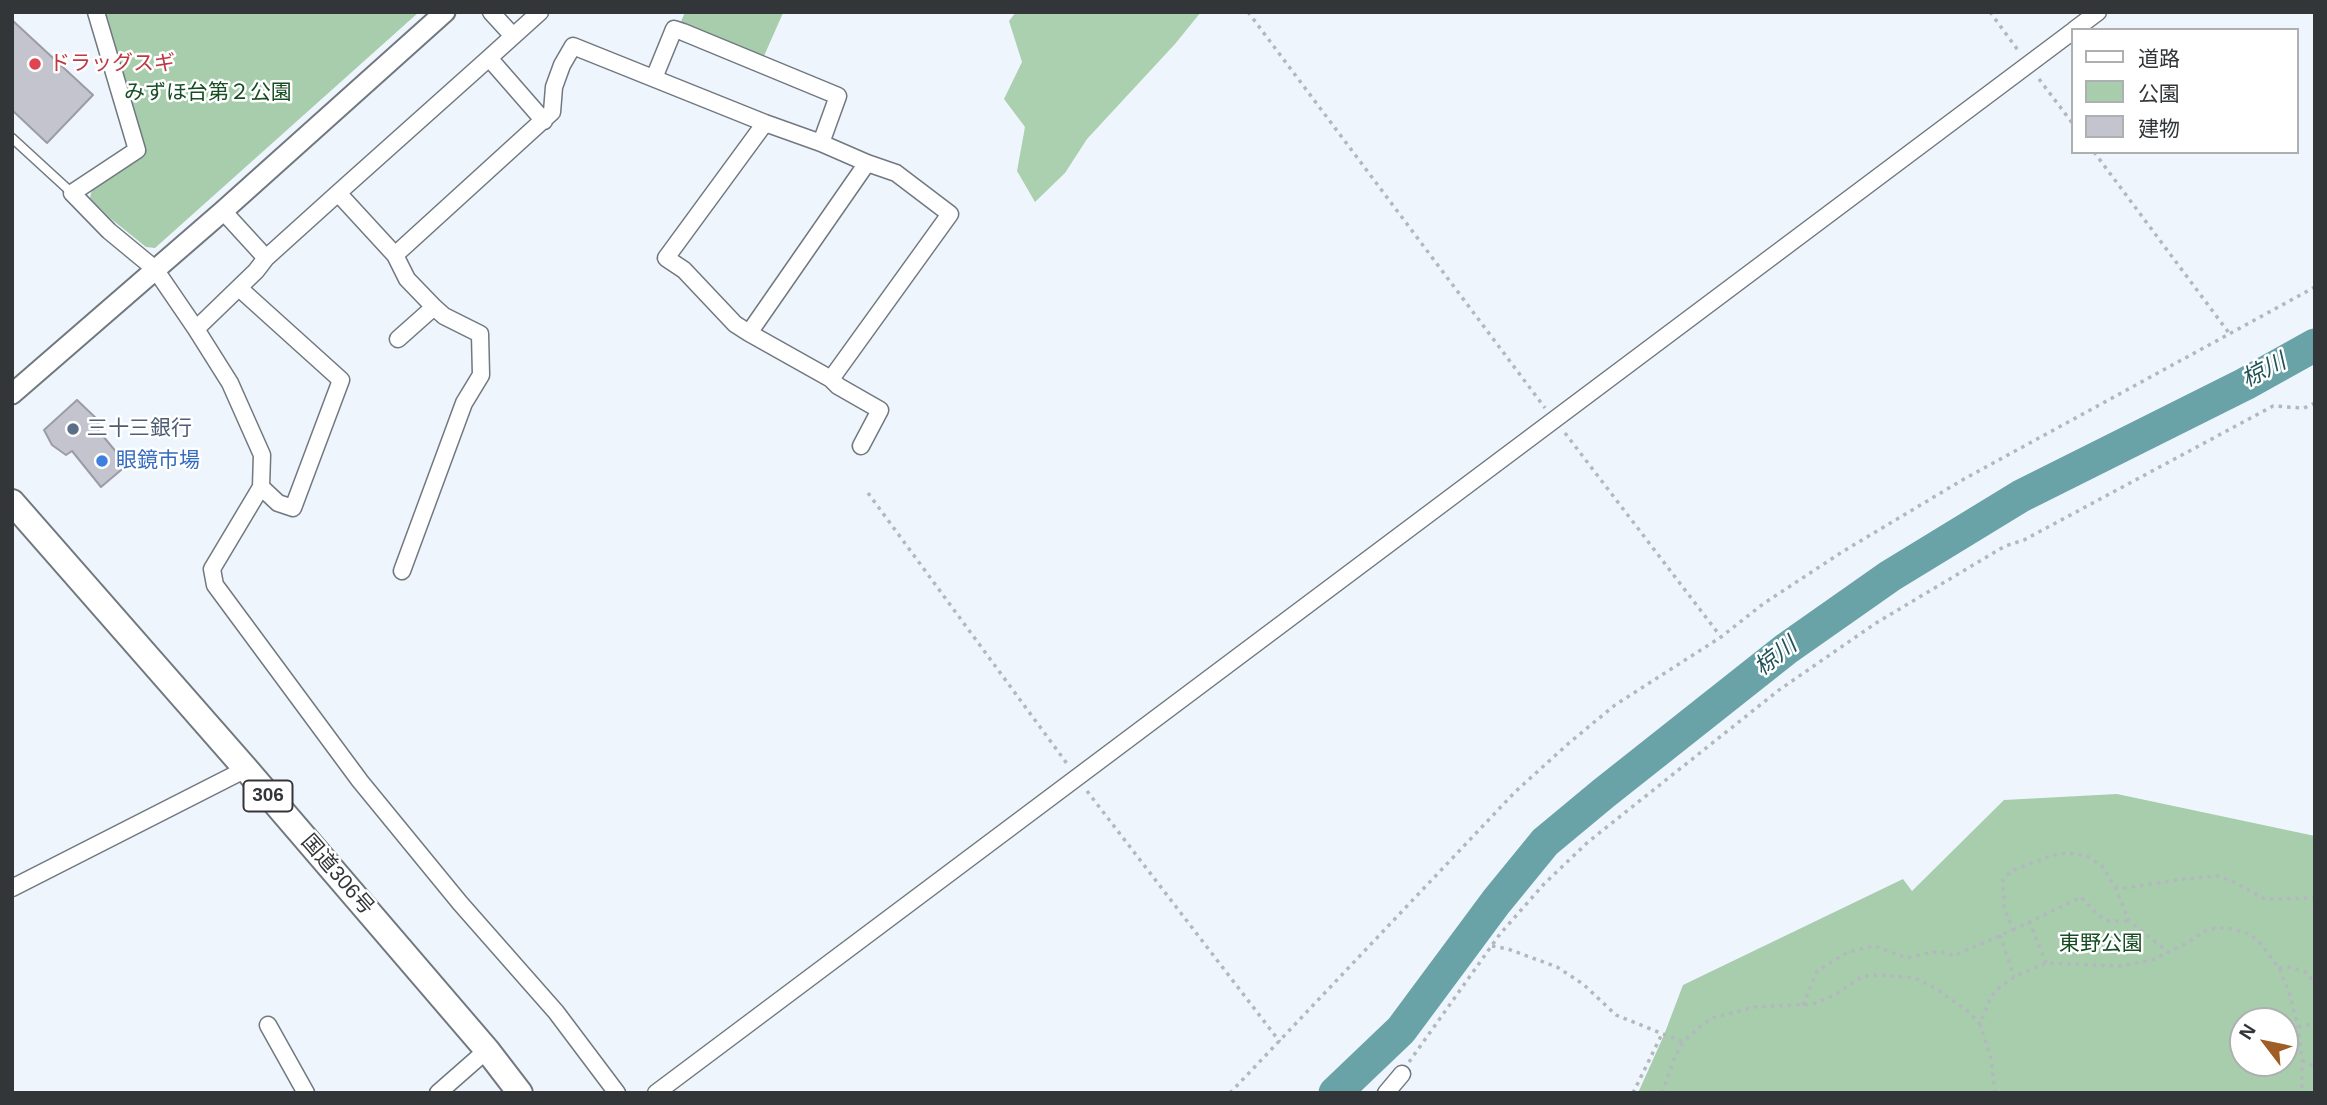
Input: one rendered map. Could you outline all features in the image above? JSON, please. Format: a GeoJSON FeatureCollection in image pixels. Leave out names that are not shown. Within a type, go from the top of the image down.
{"type":"FeatureCollection","features":[{"type":"Feature","properties":{"kind":"highway","name":"国道306号"},"geometry":{"type":"LineString","coordinates":[[12,502],[246,769],[487,1050],[520,1093]]}},
{"type":"Feature","properties":{"kind":"street"},"geometry":{"type":"LineString","coordinates":[[96,12],[137,150],[72,193],[109,231],[155,269],[230,383],[262,455],[261,487],[212,569],[215,585],[360,781],[460,903],[556,1012],[617,1093]]}},
{"type":"Feature","properties":{"kind":"street"},"geometry":{"type":"LineString","coordinates":[[12,394],[223,211],[445,12]]}},
{"type":"Feature","properties":{"kind":"street"},"geometry":{"type":"LineString","coordinates":[[491,12],[513,36]]}},
{"type":"Feature","properties":{"kind":"street"},"geometry":{"type":"LineString","coordinates":[[196,329],[266,258],[540,12]]}},
{"type":"Feature","properties":{"kind":"street"},"geometry":{"type":"LineString","coordinates":[[2077,28],[2098,12]]}},
{"type":"Feature","properties":{"kind":"street"},"geometry":{"type":"LineString","coordinates":[[654,78],[674,29],[683,32],[838,96],[821,143]]}},
{"type":"Feature","properties":{"kind":"street"},"geometry":{"type":"LineString","coordinates":[[656,1093],[2072,31]]}},
{"type":"Feature","properties":{"kind":"street"},"geometry":{"type":"LineString","coordinates":[[395,255],[552,113],[554,87],[573,46],[896,173],[950,214],[831,379]]}},
{"type":"Feature","properties":{"kind":"street"},"geometry":{"type":"LineString","coordinates":[[489,58],[544,121]]}},
{"type":"Feature","properties":{"kind":"street"},"geometry":{"type":"LineString","coordinates":[[765,123],[666,258],[684,270],[735,324],[880,410],[861,446]]}},
{"type":"Feature","properties":{"kind":"street"},"geometry":{"type":"LineString","coordinates":[[749,333],[867,163]]}},
{"type":"Feature","properties":{"kind":"street"},"geometry":{"type":"LineString","coordinates":[[338,193],[395,255],[407,279],[434,307],[444,316],[480,334],[481,375],[464,403],[402,571]]}},
{"type":"Feature","properties":{"kind":"street"},"geometry":{"type":"LineString","coordinates":[[223,211],[266,258]]}},
{"type":"Feature","properties":{"kind":"street"},"geometry":{"type":"LineString","coordinates":[[239,288],[341,380],[293,508],[278,503],[261,487]]}},
{"type":"Feature","properties":{"kind":"street"},"geometry":{"type":"LineString","coordinates":[[398,339],[434,307]]}},
{"type":"Feature","properties":{"kind":"street"},"geometry":{"type":"LineString","coordinates":[[12,888],[246,769]]}},
{"type":"Feature","properties":{"kind":"street"},"geometry":{"type":"LineString","coordinates":[[268,1025],[306,1093]]}},
{"type":"Feature","properties":{"kind":"street"},"geometry":{"type":"LineString","coordinates":[[438,1093],[487,1050]]}},
{"type":"Feature","properties":{"kind":"street"},"geometry":{"type":"LineString","coordinates":[[1386,1093],[1402,1074]]}},
{"type":"Feature","properties":{"kind":"lane"},"geometry":{"type":"LineString","coordinates":[[12,138],[72,193]]}},
{"type":"Feature","properties":{"kind":"path"},"geometry":{"type":"LineString","coordinates":[[1248,12],[1554,420],[1721,637]]}},
{"type":"Feature","properties":{"kind":"path"},"geometry":{"type":"LineString","coordinates":[[1990,12],[2072,123]]}},
{"type":"Feature","properties":{"kind":"path"},"geometry":{"type":"LineString","coordinates":[[2095,154],[2230,334]]}},
{"type":"Feature","properties":{"kind":"path"},"geometry":{"type":"LineString","coordinates":[[1230,1093],[1537,771],[1615,705],[1721,637],[1763,604],[1820,567],[1964,479],[2315,287]]}},
{"type":"Feature","properties":{"kind":"path"},"geometry":{"type":"LineString","coordinates":[[1402,1074],[1500,934],[1544,884],[1588,842],[1779,690],[1867,630],[2005,546],[2024,540],[2273,406],[2304,408],[2315,403]]}},
{"type":"Feature","properties":{"kind":"path"},"geometry":{"type":"LineString","coordinates":[[868,494],[1076,777],[1280,1042]]}},
{"type":"Feature","properties":{"kind":"path"},"geometry":{"type":"LineString","coordinates":[[2013,930],[2004,907],[2002,886],[2006,875],[2020,866],[2067,853],[2087,856],[2102,866],[2115,887],[2129,921],[2168,952]]}},
{"type":"Feature","properties":{"kind":"path"},"geometry":{"type":"LineString","coordinates":[[2115,887],[2126,888],[2211,876],[2232,881],[2265,899],[2315,898],[2315,914]]}},
{"type":"Feature","properties":{"kind":"path"},"geometry":{"type":"LineString","coordinates":[[1803,1004],[1817,971],[1847,952],[1874,946],[1906,958],[1934,952],[1949,953],[1953,956],[2081,897],[2099,916],[2119,922],[2129,921]]}},
{"type":"Feature","properties":{"kind":"path"},"geometry":{"type":"LineString","coordinates":[[2029,921],[2046,963]]}},
{"type":"Feature","properties":{"kind":"path"},"geometry":{"type":"LineString","coordinates":[[1980,1024],[1996,990],[2014,977],[2046,963],[2120,966],[2152,960],[2215,928],[2228,928],[2250,934],[2261,944],[2279,968],[2293,1007]]}},
{"type":"Feature","properties":{"kind":"path"},"geometry":{"type":"LineString","coordinates":[[2000,935],[2014,977]]}},
{"type":"Feature","properties":{"kind":"path"},"geometry":{"type":"LineString","coordinates":[[1492,946],[1557,967],[1583,984],[1616,1015],[1683,1042]]}},
{"type":"Feature","properties":{"kind":"path"},"geometry":{"type":"LineString","coordinates":[[2279,968],[2305,972],[2315,984]]}},
{"type":"Feature","properties":{"kind":"path"},"geometry":{"type":"LineString","coordinates":[[1662,1093],[1683,1042],[1713,1018],[1754,1007],[1813,1004],[1835,995],[1863,976],[1899,975],[1915,978],[1933,987],[1969,1012],[1980,1024],[1991,1059],[1995,1093]]}},
{"type":"Feature","properties":{"kind":"path"},"geometry":{"type":"LineString","coordinates":[[1633,1093],[1662,1034]]}},
{"type":"Feature","properties":{"kind":"path"},"geometry":{"type":"LineString","coordinates":[[2299,1035],[2302,1093]]}},
{"type":"Feature","properties":{"kind":"path"},"geometry":{"type":"LineString","coordinates":[[2302,1060],[2315,1067]]}},
{"type":"Feature","properties":{"kind":"green space","name":"みずほ台第２公園"},"geometry":{"type":"Polygon","coordinates":[[[100,12],[419,12],[155,248],[146,247],[90,198],[93,185],[142,152],[100,12]]]}},
{"type":"Feature","properties":{"kind":"green space"},"geometry":{"type":"Polygon","coordinates":[[[685,12],[783,13],[764,56],[680,24],[685,12]]]}},
{"type":"Feature","properties":{"kind":"green space"},"geometry":{"type":"Polygon","coordinates":[[[1016,12],[1201,12],[1087,139],[1065,173],[1035,202],[1017,171],[1025,127],[1004,99],[1022,62],[1009,21],[1016,12]]]}},
{"type":"Feature","properties":{"kind":"green space","name":"東野公園"},"geometry":{"type":"Polygon","coordinates":[[[2117,794],[2315,836],[2315,1093],[1638,1093],[1683,985],[1903,879],[1912,891],[2004,800],[2117,794]]]}},
{"type":"Feature","properties":{"kind":"building","name":"ドラッグスギ"},"geometry":{"type":"Polygon","coordinates":[[[12,20],[93,95],[47,143],[12,110],[12,20]]]}},
{"type":"Feature","properties":{"kind":"building"},"geometry":{"type":"Polygon","coordinates":[[[77,400],[98,420],[96,421],[101,427],[98,430],[127,465],[101,487],[72,451],[66,455],[52,445],[44,430],[77,400]]]}},
{"type":"Feature","properties":{"kind":"waterway","name":"椋川"},"geometry":{"type":"LineString","coordinates":[[1335,1093],[1401,1030],[1496,902],[1545,842],[1786,649],[1890,576],[2021,496],[2245,384],[2315,345]]}},
{"type":"Feature","properties":{"kind":"place","name":"ドラッグスギ"},"geometry":{"type":"Point","coordinates":[35,64]}},
{"type":"Feature","properties":{"kind":"place","name":"三十三銀行"},"geometry":{"type":"Point","coordinates":[73,429]}},
{"type":"Feature","properties":{"kind":"place","name":"眼鏡市場"},"geometry":{"type":"Point","coordinates":[102,461]}}]}
